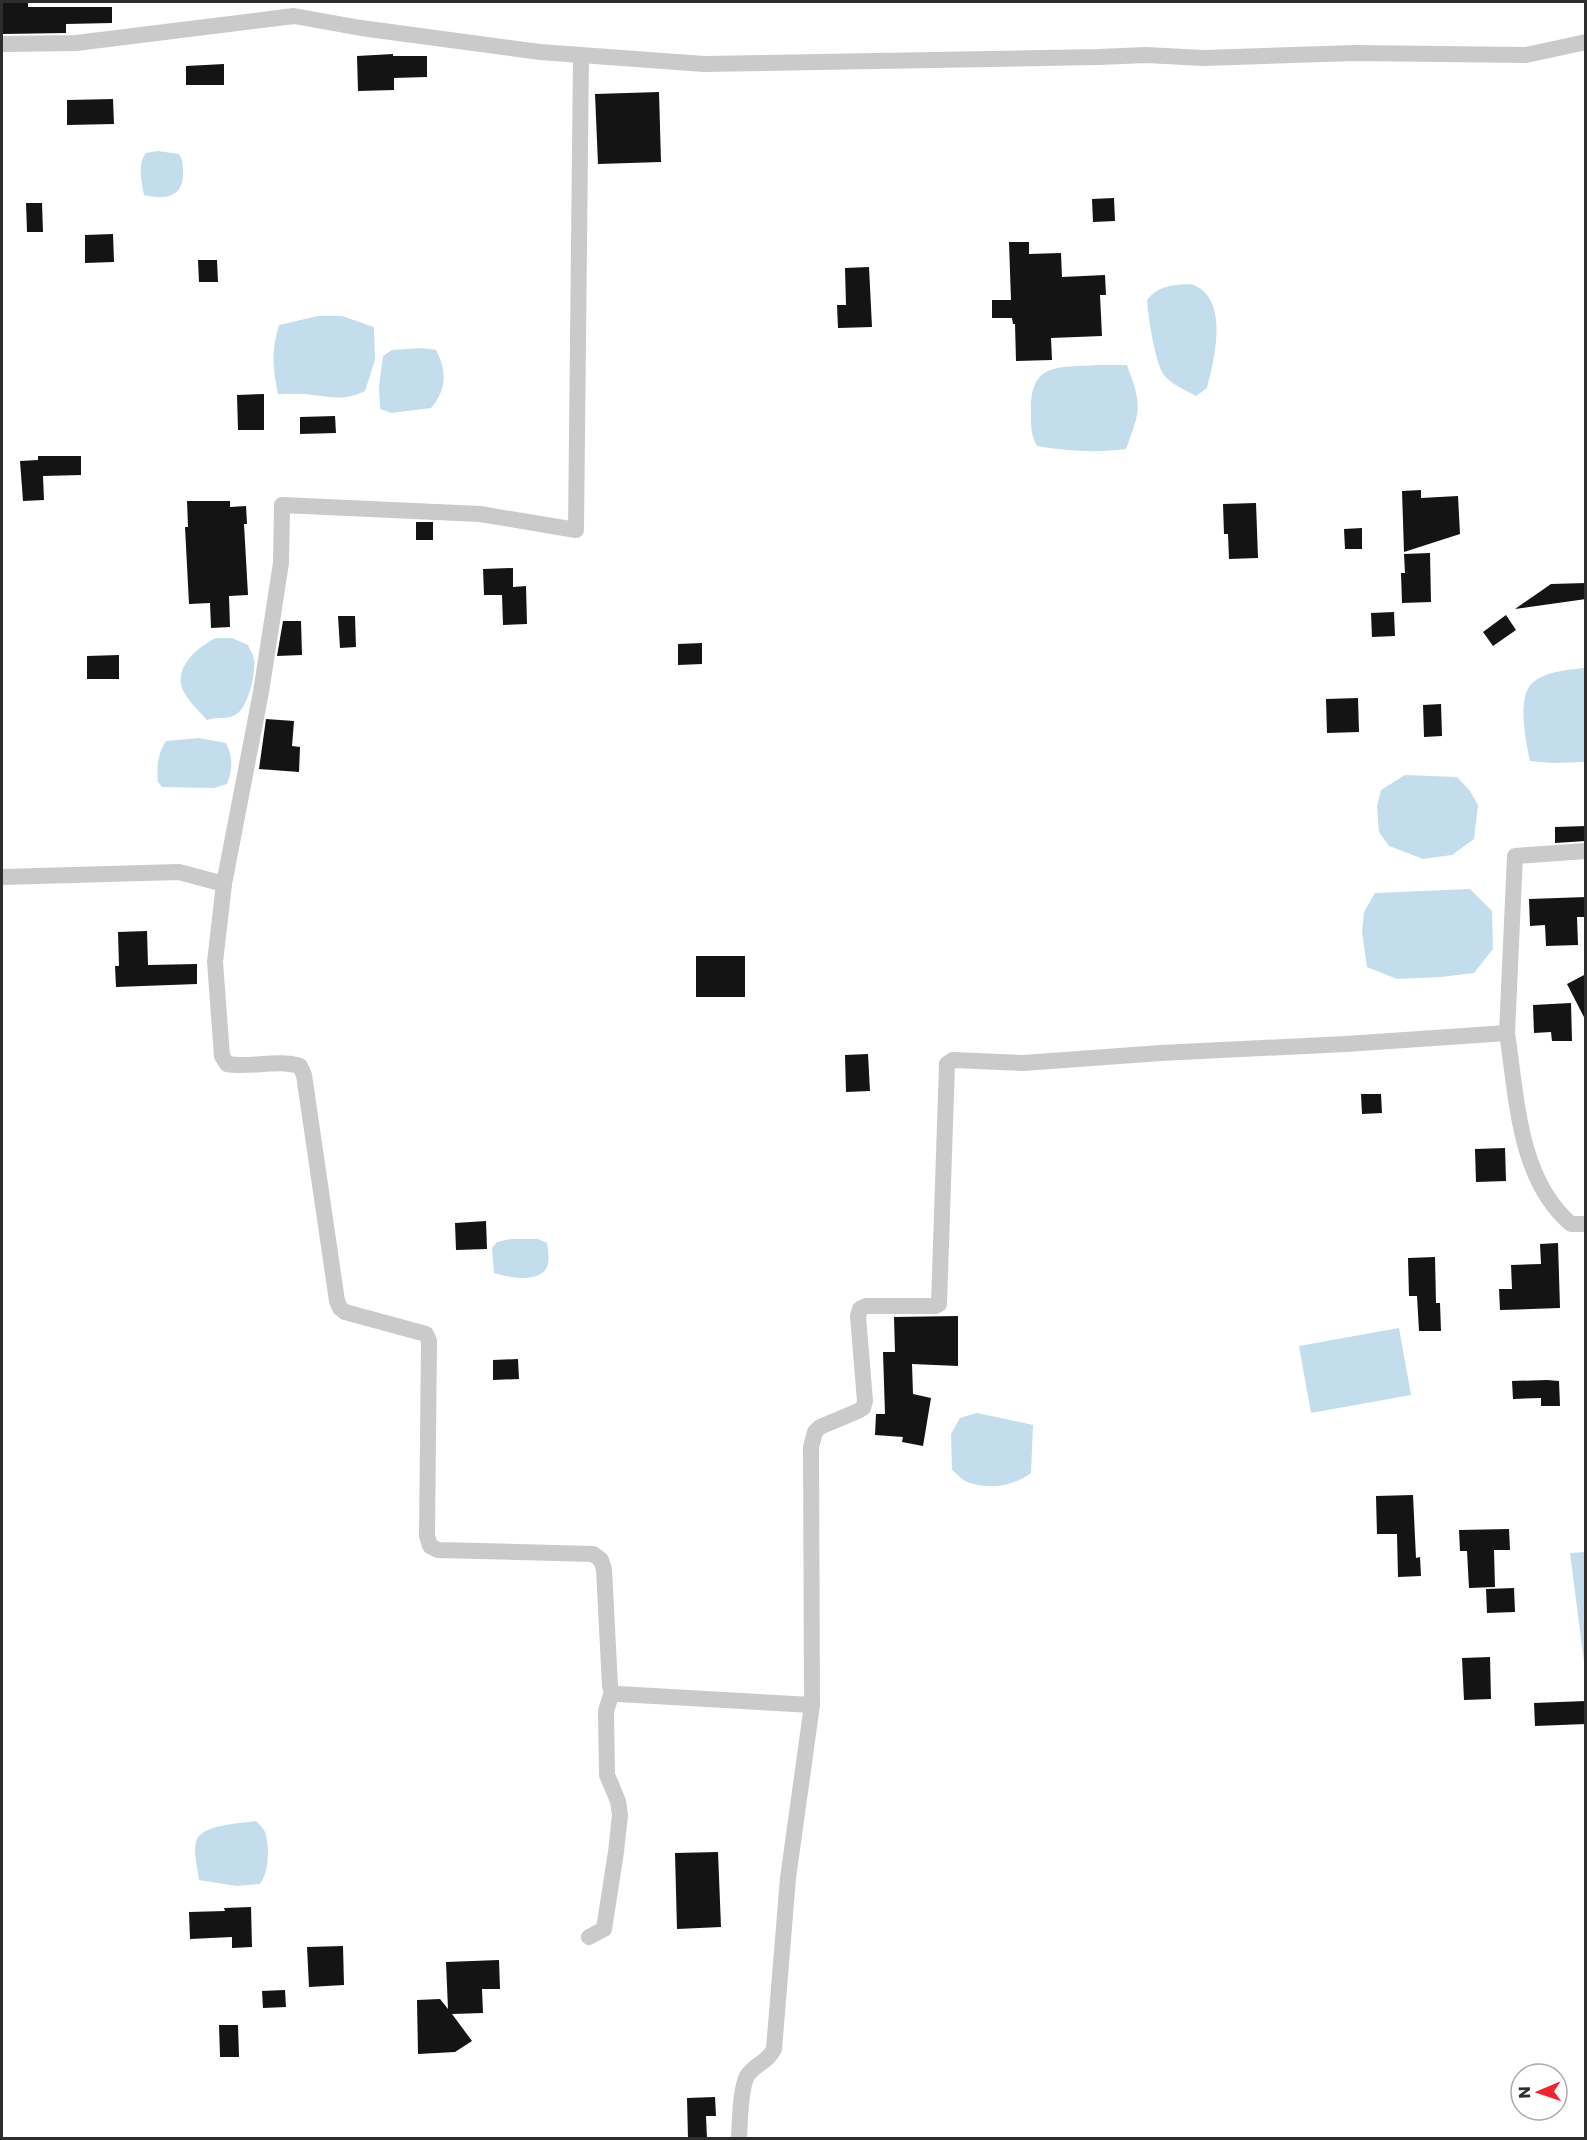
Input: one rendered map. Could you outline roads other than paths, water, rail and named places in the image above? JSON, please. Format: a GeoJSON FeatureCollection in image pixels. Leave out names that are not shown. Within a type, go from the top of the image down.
{"type":"FeatureCollection","features":[{"type":"Feature","properties":{"kind":"street"},"geometry":{"type":"LineString","coordinates":[[2,44],[76,43],[294,16],[361,28],[540,52],[704,64],[1099,57],[1146,54],[1203,58],[1355,53],[1526,54],[1586,42]]}},
{"type":"Feature","properties":{"kind":"street"},"geometry":{"type":"LineString","coordinates":[[581,55],[576,530],[480,514],[282,505],[281,563],[261,692],[224,884],[215,962],[222,1056],[227,1064],[290,1063],[300,1066],[304,1075],[340,1308],[345,1312],[426,1334],[429,1341],[427,1536],[430,1546],[438,1550],[593,1554],[601,1560],[604,1569],[612,1692],[606,1711],[607,1775],[618,1801],[620,1815],[604,1929],[589,1937]]}},
{"type":"Feature","properties":{"kind":"street"},"geometry":{"type":"LineString","coordinates":[[1586,851],[1515,856],[1507,1033],[1525,1145],[1541,1186],[1560,1214],[1571,1224],[1586,1224]]}},
{"type":"Feature","properties":{"kind":"street"},"geometry":{"type":"LineString","coordinates":[[2,877],[179,873],[224,884]]}},
{"type":"Feature","properties":{"kind":"street"},"geometry":{"type":"LineString","coordinates":[[739,2139],[745,2082],[748,2074],[770,2057],[774,2049],[788,1878],[812,1705],[811,1448],[815,1432],[820,1427],[858,1411],[863,1408],[866,1401],[858,1316],[860,1309],[866,1306],[935,1306],[939,1304],[947,1064],[953,1060],[1023,1063],[1507,1033]]}},
{"type":"Feature","properties":{"kind":"street"},"geometry":{"type":"LineString","coordinates":[[612,1692],[630,1695],[812,1705]]}},
{"type":"Feature","properties":{"kind":"water"},"geometry":{"type":"Polygon","coordinates":[[[158,151],[179,154],[182,162],[180,187],[176,192],[165,197],[144,195],[142,184],[143,157],[146,153],[158,151]]]}},
{"type":"Feature","properties":{"kind":"water"},"geometry":{"type":"Polygon","coordinates":[[[1191,284],[1203,291],[1211,302],[1217,330],[1207,388],[1196,396],[1178,387],[1164,375],[1152,339],[1147,300],[1161,289],[1191,284]]]}},
{"type":"Feature","properties":{"kind":"water"},"geometry":{"type":"Polygon","coordinates":[[[318,316],[342,316],[374,327],[375,360],[365,391],[339,398],[278,394],[274,360],[279,325],[318,316]]]}},
{"type":"Feature","properties":{"kind":"water"},"geometry":{"type":"Polygon","coordinates":[[[422,348],[436,350],[442,365],[443,387],[436,401],[431,408],[392,413],[380,409],[379,387],[383,356],[392,350],[422,348]]]}},
{"type":"Feature","properties":{"kind":"water"},"geometry":{"type":"Polygon","coordinates":[[[1098,365],[1127,365],[1132,379],[1138,407],[1135,425],[1126,449],[1081,451],[1037,446],[1032,433],[1031,419],[1032,393],[1036,382],[1050,370],[1098,365]]]}},
{"type":"Feature","properties":{"kind":"water"},"geometry":{"type":"Polygon","coordinates":[[[216,638],[232,638],[248,645],[254,659],[254,672],[251,688],[242,709],[230,717],[207,720],[185,694],[181,685],[181,676],[183,668],[194,653],[216,638]]]}},
{"type":"Feature","properties":{"kind":"water"},"geometry":{"type":"Polygon","coordinates":[[[1585,668],[1585,762],[1530,761],[1523,713],[1529,687],[1547,674],[1585,668]]]}},
{"type":"Feature","properties":{"kind":"water"},"geometry":{"type":"Polygon","coordinates":[[[199,738],[226,743],[231,763],[227,784],[214,788],[162,787],[158,782],[158,766],[159,756],[166,741],[199,738]]]}},
{"type":"Feature","properties":{"kind":"water"},"geometry":{"type":"Polygon","coordinates":[[[1405,775],[1457,777],[1470,791],[1478,805],[1474,839],[1452,855],[1423,859],[1389,846],[1379,832],[1377,806],[1381,790],[1405,775]]]}},
{"type":"Feature","properties":{"kind":"water"},"geometry":{"type":"Polygon","coordinates":[[[1470,889],[1492,911],[1493,949],[1474,973],[1397,979],[1367,967],[1362,932],[1364,912],[1375,893],[1470,889]]]}},
{"type":"Feature","properties":{"kind":"water"},"geometry":{"type":"Polygon","coordinates":[[[510,1239],[538,1239],[547,1243],[548,1261],[543,1272],[537,1276],[522,1278],[494,1273],[492,1248],[497,1242],[510,1239]]]}},
{"type":"Feature","properties":{"kind":"water"},"geometry":{"type":"Polygon","coordinates":[[[1399,1328],[1411,1395],[1311,1413],[1299,1346],[1399,1328]]]}},
{"type":"Feature","properties":{"kind":"water"},"geometry":{"type":"Polygon","coordinates":[[[977,1413],[1033,1425],[1031,1473],[1008,1484],[984,1486],[967,1482],[952,1470],[951,1434],[960,1418],[977,1413]]]}},
{"type":"Feature","properties":{"kind":"water"},"geometry":{"type":"Polygon","coordinates":[[[1585,1552],[1586,1661],[1584,1662],[1570,1553],[1585,1552]]]}},
{"type":"Feature","properties":{"kind":"water"},"geometry":{"type":"Polygon","coordinates":[[[256,1821],[265,1832],[268,1844],[267,1866],[260,1884],[237,1886],[199,1880],[195,1851],[199,1836],[212,1828],[256,1821]]]}}]}
